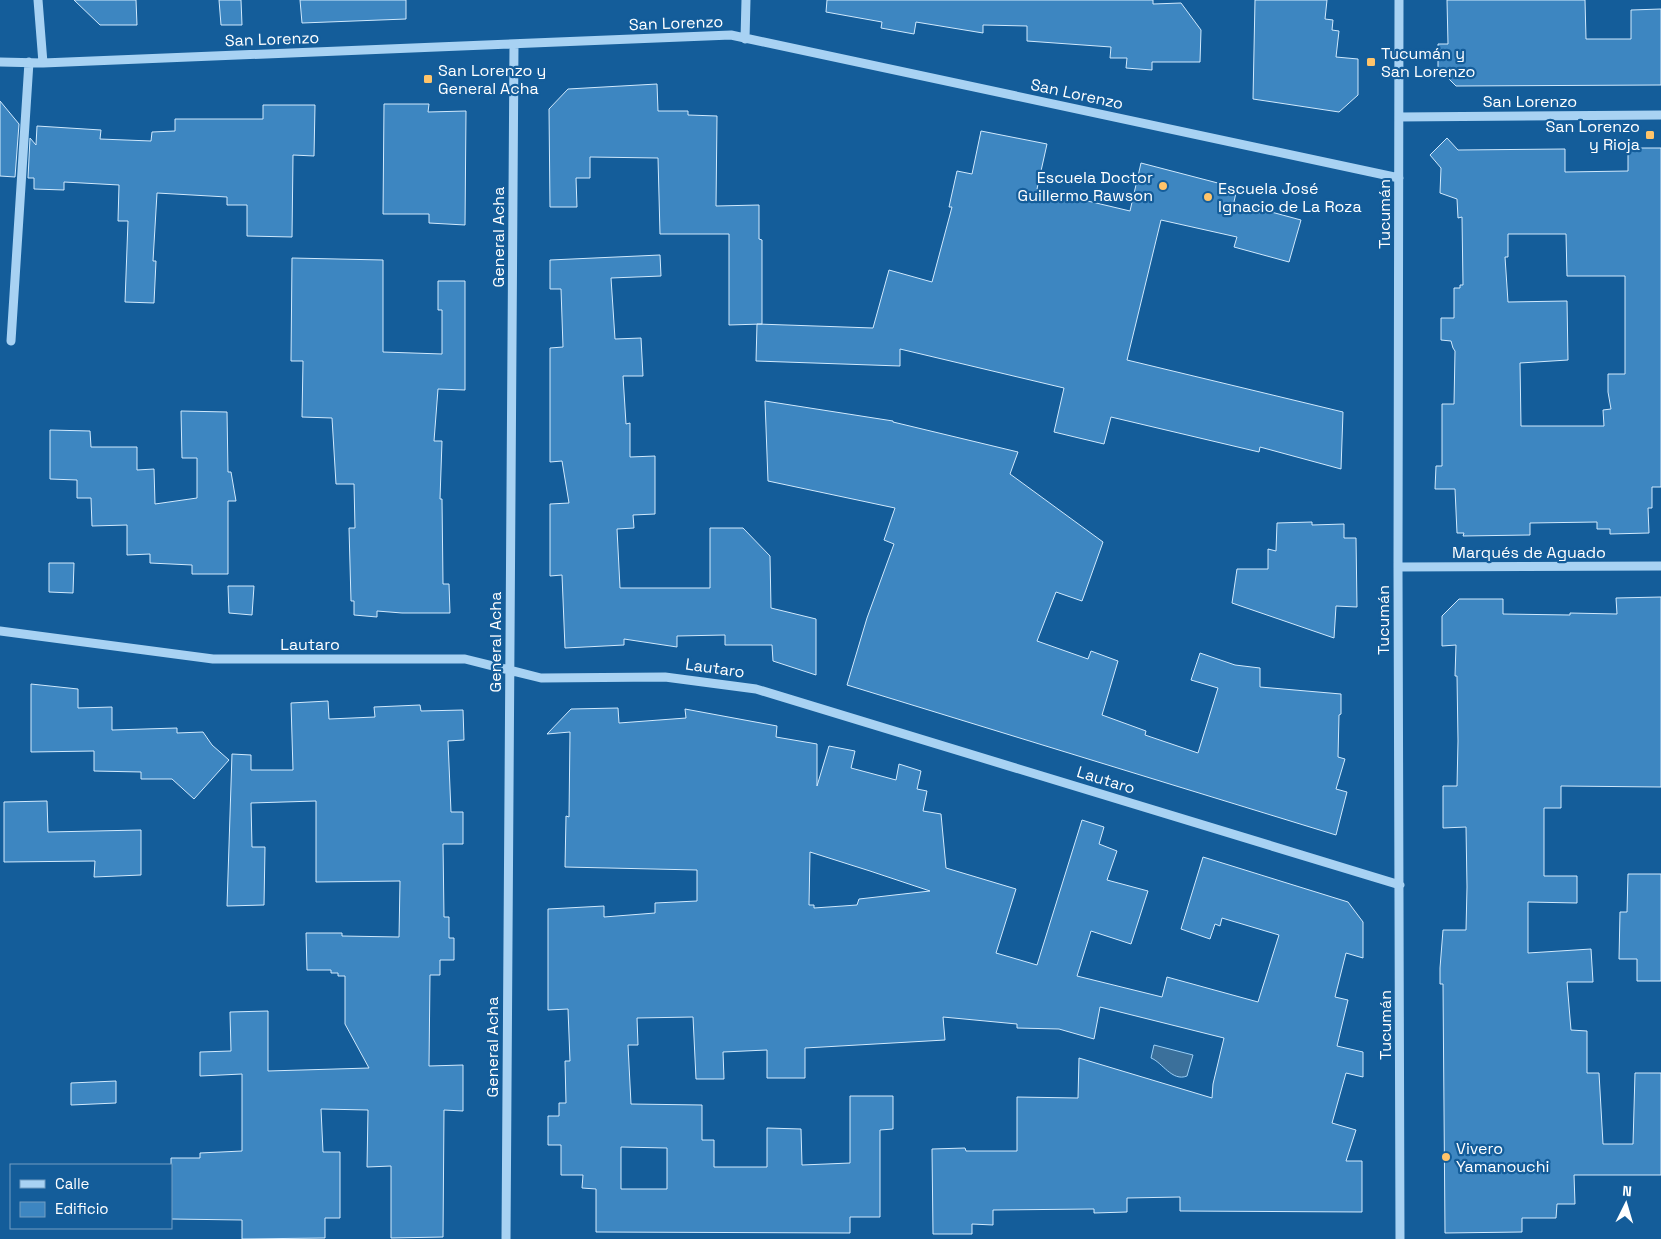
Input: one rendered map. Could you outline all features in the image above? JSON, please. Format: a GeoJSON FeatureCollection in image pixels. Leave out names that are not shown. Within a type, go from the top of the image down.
{"type":"FeatureCollection","features":[{"type":"Feature","properties":{"kind":"street"},"geometry":{"type":"LineString","coordinates":[[38,0],[43,63]]}},
{"type":"Feature","properties":{"kind":"street"},"geometry":{"type":"LineString","coordinates":[[745,38],[746,0]]}},
{"type":"Feature","properties":{"kind":"street","name":"Tucumán"},"geometry":{"type":"LineString","coordinates":[[1399,0],[1400,1239]]}},
{"type":"Feature","properties":{"kind":"street","name":"San Lorenzo"},"geometry":{"type":"LineString","coordinates":[[0,62],[43,63],[731,35],[1400,178]]}},
{"type":"Feature","properties":{"kind":"street","name":"General Acha"},"geometry":{"type":"LineString","coordinates":[[506,1239],[514,44]]}},
{"type":"Feature","properties":{"kind":"street"},"geometry":{"type":"LineString","coordinates":[[11,341],[28,62]]}},
{"type":"Feature","properties":{"kind":"street","name":"San Lorenzo"},"geometry":{"type":"LineString","coordinates":[[1400,118],[1661,115]]}},
{"type":"Feature","properties":{"kind":"street","name":"Marqués de Aguado"},"geometry":{"type":"LineString","coordinates":[[1398,567],[1661,566]]}},
{"type":"Feature","properties":{"kind":"street","name":"Lautaro"},"geometry":{"type":"LineString","coordinates":[[0,632],[213,659],[466,659],[541,678],[665,677],[756,689],[1400,885]]}},
{"type":"Feature","properties":{"kind":"water"},"geometry":{"type":"Polygon","coordinates":[[[1154,1045],[1193,1055],[1187,1076],[1182,1077],[1172,1074],[1151,1058],[1154,1045]]]}},
{"type":"Feature","properties":{"kind":"building"},"geometry":{"type":"Polygon","coordinates":[[[74,0],[136,0],[137,25],[100,25],[74,0]]]}},
{"type":"Feature","properties":{"kind":"building"},"geometry":{"type":"Polygon","coordinates":[[[219,0],[241,0],[242,25],[221,25],[219,0]]]}},
{"type":"Feature","properties":{"kind":"building"},"geometry":{"type":"Polygon","coordinates":[[[300,0],[406,0],[406,19],[302,23],[300,0]]]}},
{"type":"Feature","properties":{"kind":"building"},"geometry":{"type":"Polygon","coordinates":[[[827,0],[1153,0],[1153,4],[1181,3],[1201,30],[1200,62],[1152,62],[1152,70],[1126,68],[1127,58],[1110,58],[1111,47],[1027,41],[1027,26],[983,25],[983,33],[916,22],[914,34],[881,28],[882,22],[826,12],[827,0]]]}},
{"type":"Feature","properties":{"kind":"building"},"geometry":{"type":"Polygon","coordinates":[[[1255,0],[1327,0],[1325,19],[1333,20],[1332,30],[1339,31],[1336,57],[1358,59],[1358,95],[1339,112],[1253,99],[1255,0]]]}},
{"type":"Feature","properties":{"kind":"building"},"geometry":{"type":"Polygon","coordinates":[[[1447,0],[1585,0],[1586,39],[1631,39],[1631,10],[1661,9],[1661,85],[1456,86],[1438,68],[1438,44],[1448,44],[1447,0]]]}},
{"type":"Feature","properties":{"kind":"building"},"geometry":{"type":"Polygon","coordinates":[[[657,84],[658,111],[688,111],[688,115],[717,116],[716,206],[759,205],[759,239],[762,240],[762,324],[729,325],[729,234],[660,234],[658,158],[590,157],[590,178],[576,178],[577,207],[550,207],[549,109],[568,89],[657,84]]]}},
{"type":"Feature","properties":{"kind":"building"},"geometry":{"type":"Polygon","coordinates":[[[0,101],[19,124],[15,177],[0,176],[0,101]]]}},
{"type":"Feature","properties":{"kind":"building"},"geometry":{"type":"Polygon","coordinates":[[[384,104],[429,104],[428,112],[466,111],[465,225],[429,223],[429,214],[383,214],[384,104]]]}},
{"type":"Feature","properties":{"kind":"building"},"geometry":{"type":"Polygon","coordinates":[[[263,105],[315,105],[314,156],[293,155],[292,237],[247,236],[247,205],[227,205],[227,197],[157,193],[153,261],[156,261],[154,303],[125,302],[128,221],[118,221],[119,185],[64,182],[64,190],[34,189],[34,178],[28,178],[30,138],[36,145],[37,126],[101,130],[100,139],[151,141],[152,132],[175,131],[175,119],[263,119],[263,105]]]}},
{"type":"Feature","properties":{"kind":"building"},"geometry":{"type":"Polygon","coordinates":[[[981,131],[1047,144],[1037,189],[1130,211],[1141,163],[1237,188],[1234,202],[1301,220],[1289,262],[1234,247],[1237,237],[1161,220],[1127,360],[1343,412],[1341,469],[1260,447],[1259,452],[1111,417],[1104,444],[1054,432],[1064,388],[900,349],[900,366],[756,361],[757,324],[873,328],[889,270],[932,282],[952,207],[949,207],[957,171],[972,174],[981,131]]]}},
{"type":"Feature","properties":{"kind":"building"},"geometry":{"type":"Polygon","coordinates":[[[1447,138],[1458,150],[1565,149],[1565,172],[1628,171],[1628,148],[1661,148],[1661,487],[1652,487],[1652,508],[1648,508],[1649,533],[1610,534],[1610,529],[1597,529],[1597,522],[1530,523],[1530,535],[1463,536],[1464,533],[1457,533],[1455,489],[1435,489],[1436,466],[1442,466],[1442,404],[1454,404],[1455,351],[1451,341],[1441,340],[1441,318],[1454,318],[1454,288],[1460,288],[1460,285],[1463,285],[1462,217],[1458,218],[1457,199],[1440,193],[1441,168],[1430,155],[1447,138]],[[1508,234],[1508,257],[1505,257],[1508,302],[1567,301],[1568,360],[1520,363],[1521,426],[1604,426],[1603,410],[1611,409],[1608,392],[1608,374],[1625,374],[1625,276],[1567,276],[1566,234],[1508,234]]]}},
{"type":"Feature","properties":{"kind":"building"},"geometry":{"type":"Polygon","coordinates":[[[660,255],[661,276],[611,278],[615,339],[641,338],[643,376],[623,376],[626,424],[630,423],[630,457],[655,456],[655,514],[633,515],[634,528],[617,529],[620,588],[710,588],[710,528],[743,528],[770,556],[771,608],[816,619],[816,675],[773,661],[772,645],[725,645],[725,635],[677,636],[677,647],[624,639],[624,645],[565,648],[562,575],[550,576],[550,504],[569,503],[562,461],[550,462],[550,348],[563,347],[561,289],[550,289],[550,260],[660,255]]]}},
{"type":"Feature","properties":{"kind":"building"},"geometry":{"type":"Polygon","coordinates":[[[292,258],[383,260],[383,352],[442,354],[442,310],[438,310],[438,281],[465,281],[465,390],[438,389],[434,441],[442,441],[440,499],[442,499],[443,584],[449,584],[450,613],[377,611],[377,617],[354,615],[354,601],[351,601],[349,528],[355,528],[354,484],[336,484],[332,418],[302,417],[303,361],[291,361],[292,258]]]}},
{"type":"Feature","properties":{"kind":"building"},"geometry":{"type":"Polygon","coordinates":[[[765,401],[893,421],[1018,452],[1010,474],[1103,542],[1082,601],[1056,592],[1037,641],[1088,659],[1091,651],[1118,661],[1102,715],[1146,731],[1145,735],[1198,753],[1218,688],[1191,680],[1200,653],[1235,665],[1260,668],[1260,687],[1341,694],[1338,757],[1345,759],[1336,789],[1347,792],[1336,835],[847,685],[867,618],[894,544],[884,540],[895,508],[768,481],[765,401]]]}},
{"type":"Feature","properties":{"kind":"building"},"geometry":{"type":"Polygon","coordinates":[[[181,411],[227,412],[228,472],[231,472],[236,501],[228,501],[228,574],[192,574],[192,565],[150,563],[150,554],[127,555],[127,525],[92,526],[91,498],[77,498],[77,480],[50,479],[50,430],[90,431],[91,447],[137,447],[137,470],[154,469],[155,504],[197,498],[197,458],[182,458],[181,411]]]}},
{"type":"Feature","properties":{"kind":"building"},"geometry":{"type":"Polygon","coordinates":[[[1312,522],[1312,525],[1344,524],[1344,538],[1356,538],[1357,607],[1336,606],[1334,638],[1232,603],[1237,569],[1268,569],[1268,549],[1276,551],[1277,523],[1312,522]]]}},
{"type":"Feature","properties":{"kind":"building"},"geometry":{"type":"Polygon","coordinates":[[[49,563],[74,563],[73,593],[49,592],[49,563]]]}},
{"type":"Feature","properties":{"kind":"building"},"geometry":{"type":"Polygon","coordinates":[[[228,586],[254,586],[252,615],[229,613],[228,586]]]}},
{"type":"Feature","properties":{"kind":"building"},"geometry":{"type":"Polygon","coordinates":[[[1661,597],[1661,787],[1561,786],[1561,808],[1544,808],[1544,876],[1577,876],[1577,903],[1528,902],[1528,953],[1591,949],[1593,982],[1567,982],[1571,1030],[1587,1031],[1587,1073],[1599,1073],[1603,1144],[1633,1144],[1635,1073],[1661,1073],[1661,1175],[1574,1175],[1575,1204],[1557,1204],[1556,1218],[1522,1218],[1522,1232],[1445,1233],[1443,984],[1440,984],[1440,968],[1443,930],[1466,930],[1467,887],[1466,827],[1443,828],[1443,786],[1457,786],[1458,741],[1457,676],[1455,676],[1456,645],[1442,646],[1442,616],[1459,599],[1503,599],[1503,614],[1570,615],[1570,613],[1617,614],[1616,598],[1661,597]]]}},
{"type":"Feature","properties":{"kind":"building"},"geometry":{"type":"Polygon","coordinates":[[[31,684],[78,689],[78,708],[112,707],[112,730],[177,728],[177,733],[203,732],[212,745],[229,760],[194,799],[172,779],[141,779],[141,772],[94,771],[94,751],[31,752],[31,684]]]}},
{"type":"Feature","properties":{"kind":"building"},"geometry":{"type":"Polygon","coordinates":[[[328,701],[329,719],[375,717],[374,707],[420,705],[421,711],[463,710],[464,740],[448,741],[451,812],[463,812],[463,844],[443,844],[444,917],[449,917],[449,938],[454,938],[454,960],[440,960],[440,975],[430,975],[429,1066],[463,1065],[463,1111],[444,1110],[443,1237],[391,1238],[391,1166],[367,1167],[368,1110],[321,1109],[323,1152],[340,1152],[340,1218],[325,1218],[325,1238],[242,1239],[242,1220],[172,1219],[171,1158],[200,1158],[200,1153],[242,1151],[242,1074],[200,1076],[200,1052],[231,1051],[230,1012],[268,1011],[268,1071],[369,1068],[345,1024],[345,976],[331,973],[331,970],[307,970],[306,933],[342,933],[342,936],[399,937],[400,881],[316,882],[316,801],[251,803],[252,847],[265,847],[264,905],[227,906],[232,754],[251,755],[251,770],[293,770],[291,703],[328,701]]]}},
{"type":"Feature","properties":{"kind":"building"},"geometry":{"type":"Polygon","coordinates":[[[618,708],[619,723],[686,718],[685,709],[777,726],[776,737],[817,744],[817,786],[829,746],[855,751],[851,768],[896,780],[899,764],[921,771],[917,789],[927,791],[923,811],[941,814],[946,868],[1016,889],[996,953],[1037,965],[1082,820],[1104,827],[1099,844],[1117,851],[1107,880],[1148,891],[1131,944],[1091,931],[1077,976],[1162,997],[1167,977],[1258,1002],[1279,935],[1222,918],[1220,926],[1215,924],[1210,939],[1181,929],[1203,857],[1348,902],[1363,922],[1363,958],[1346,953],[1335,997],[1348,1000],[1337,1046],[1363,1052],[1363,1077],[1346,1073],[1332,1123],[1356,1130],[1346,1161],[1362,1161],[1362,1212],[1180,1211],[1180,1197],[1127,1198],[1127,1212],[1094,1213],[1094,1209],[993,1210],[993,1225],[972,1224],[972,1234],[933,1234],[932,1149],[965,1148],[966,1151],[1017,1151],[1017,1097],[1078,1098],[1079,1058],[1212,1098],[1213,1084],[1224,1038],[1100,1007],[1094,1039],[1059,1029],[1017,1028],[1017,1024],[943,1017],[945,1040],[805,1048],[805,1078],[767,1078],[767,1050],[723,1052],[724,1079],[696,1079],[693,1017],[637,1018],[638,1045],[628,1045],[631,1104],[702,1105],[702,1140],[714,1140],[714,1167],[767,1167],[767,1128],[801,1129],[802,1165],[850,1163],[850,1096],[893,1096],[893,1129],[880,1130],[880,1217],[850,1217],[850,1233],[596,1232],[596,1189],[582,1188],[583,1175],[561,1175],[561,1145],[548,1145],[548,1116],[559,1116],[559,1103],[566,1103],[565,1061],[570,1061],[568,1009],[548,1010],[548,909],[604,906],[604,917],[655,913],[655,903],[697,901],[697,870],[565,867],[566,816],[569,817],[570,732],[547,734],[571,709],[618,708]],[[810,852],[809,905],[814,905],[814,908],[857,905],[859,899],[930,891],[870,871],[810,852]],[[621,1147],[621,1189],[667,1189],[667,1148],[621,1147]]]}},
{"type":"Feature","properties":{"kind":"building"},"geometry":{"type":"Polygon","coordinates":[[[47,801],[48,832],[141,830],[141,875],[94,877],[95,861],[4,862],[4,802],[47,801]]]}},
{"type":"Feature","properties":{"kind":"building"},"geometry":{"type":"Polygon","coordinates":[[[1628,874],[1661,874],[1661,981],[1637,981],[1637,959],[1619,959],[1620,912],[1627,912],[1628,874]]]}},
{"type":"Feature","properties":{"kind":"building"},"geometry":{"type":"Polygon","coordinates":[[[116,1081],[116,1103],[71,1105],[71,1083],[116,1081]]]}},
{"type":"Feature","properties":{"kind":"place","name":"Tucumán y San Lorenzo"},"geometry":{"type":"Point","coordinates":[1371,62]}},
{"type":"Feature","properties":{"kind":"place","name":"San Lorenzo y General Acha"},"geometry":{"type":"Point","coordinates":[428,79]}},
{"type":"Feature","properties":{"kind":"place","name":"San Lorenzo y Rioja"},"geometry":{"type":"Point","coordinates":[1650,135]}},
{"type":"Feature","properties":{"kind":"place","name":"Escuela Doctor Guillermo Rawson"},"geometry":{"type":"Point","coordinates":[1163,186]}},
{"type":"Feature","properties":{"kind":"place","name":"Escuela José Ignacio de La Roza"},"geometry":{"type":"Point","coordinates":[1208,197]}},
{"type":"Feature","properties":{"kind":"place","name":"Vivero Yamanouchi"},"geometry":{"type":"Point","coordinates":[1446,1157]}}]}
